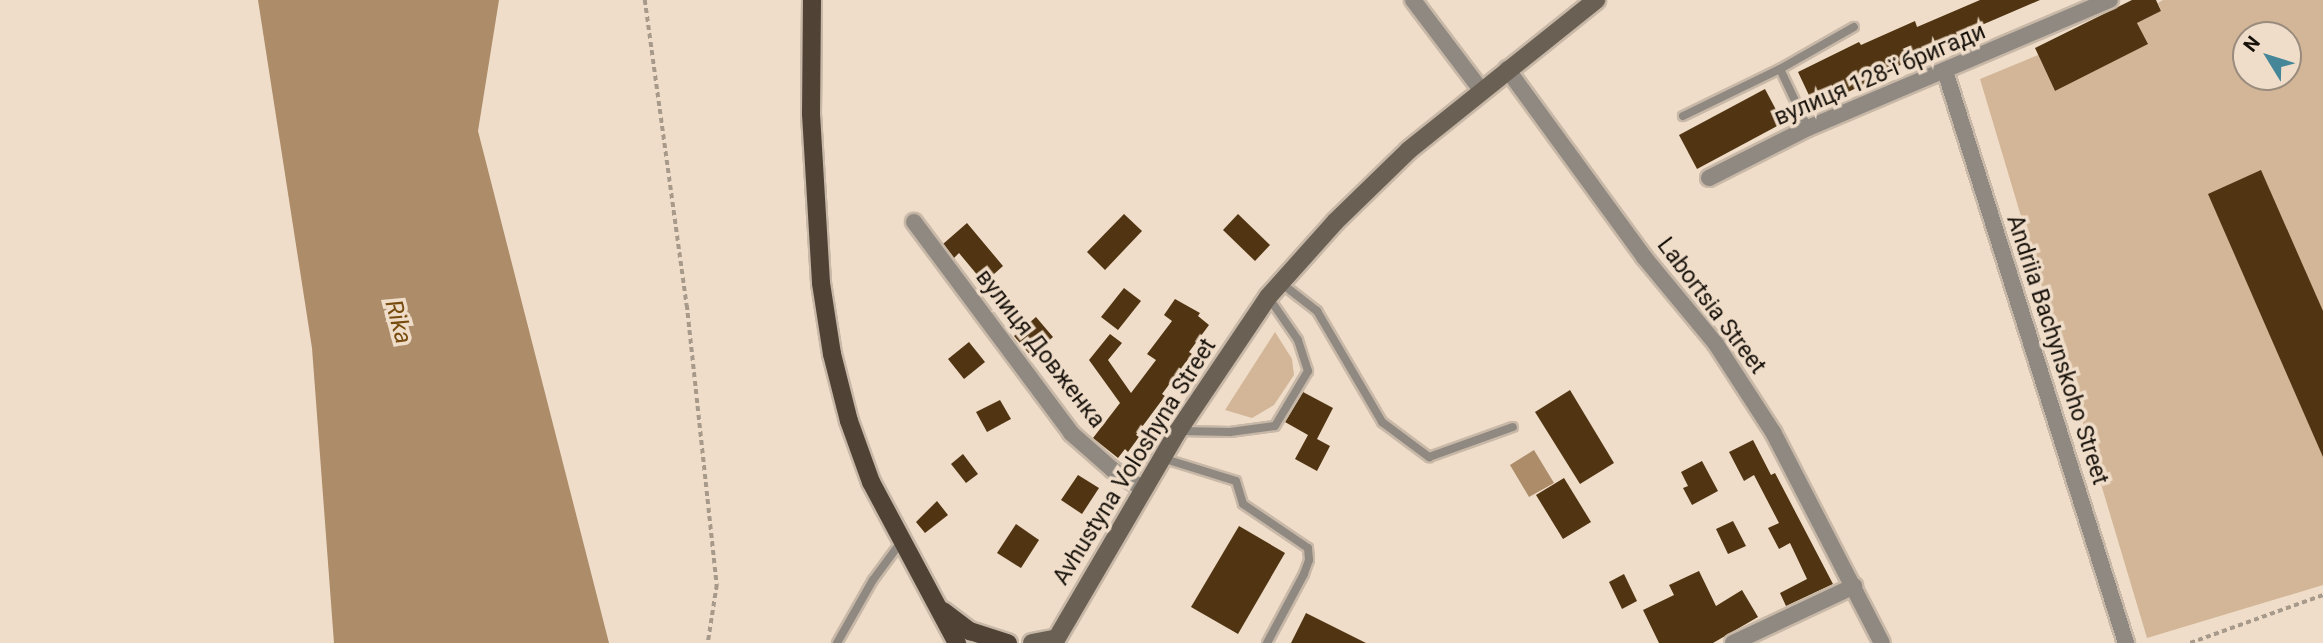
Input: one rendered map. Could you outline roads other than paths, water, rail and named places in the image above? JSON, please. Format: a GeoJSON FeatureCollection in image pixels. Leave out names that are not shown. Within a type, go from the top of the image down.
{"type":"FeatureCollection","features":[{"type":"Feature","properties":{"kind":"main road"},"geometry":{"type":"LineString","coordinates":[[812,0],[813,140],[821,283],[832,355],[849,421],[871,482],[957,643]]}},
{"type":"Feature","properties":{"kind":"main road","name":"Avhustyna Voloshyna Street"},"geometry":{"type":"LineString","coordinates":[[1032,643],[1055,640],[1178,431],[1268,297],[1370,186],[1481,90],[1596,0]]}},
{"type":"Feature","properties":{"kind":"main road"},"geometry":{"type":"LineString","coordinates":[[935,603],[970,631],[1008,643]]}},
{"type":"Feature","properties":{"kind":"street"},"geometry":{"type":"LineString","coordinates":[[1413,0],[1481,90]]}},
{"type":"Feature","properties":{"kind":"street","name":"вулиця 128-ї бригади"},"geometry":{"type":"LineString","coordinates":[[1709,178],[1808,128],[2110,0]]}},
{"type":"Feature","properties":{"kind":"street","name":"Labortsia Street"},"geometry":{"type":"LineString","coordinates":[[1507,69],[1644,257],[1716,344],[1773,432],[1882,643]]}},
{"type":"Feature","properties":{"kind":"street","name":"Andriia Bachynskoho Street"},"geometry":{"type":"LineString","coordinates":[[1945,71],[2126,643]]}},
{"type":"Feature","properties":{"kind":"street","name":"вулиця Довженка"},"geometry":{"type":"LineString","coordinates":[[914,222],[1071,433],[1113,470],[1143,489]]}},
{"type":"Feature","properties":{"kind":"street"},"geometry":{"type":"LineString","coordinates":[[1733,643],[1854,586]]}},
{"type":"Feature","properties":{"kind":"lane"},"geometry":{"type":"LineString","coordinates":[[1683,116],[1780,69],[1854,27]]}},
{"type":"Feature","properties":{"kind":"lane"},"geometry":{"type":"LineString","coordinates":[[1780,69],[1808,128]]}},
{"type":"Feature","properties":{"kind":"lane"},"geometry":{"type":"LineString","coordinates":[[1281,283],[1317,311],[1382,422],[1429,457],[1513,427]]}},
{"type":"Feature","properties":{"kind":"lane"},"geometry":{"type":"LineString","coordinates":[[1178,431],[1230,432],[1275,426],[1308,371],[1298,340],[1268,297]]}},
{"type":"Feature","properties":{"kind":"lane"},"geometry":{"type":"LineString","coordinates":[[1162,458],[1236,481],[1243,504],[1308,548],[1309,560],[1304,574],[1267,643]]}},
{"type":"Feature","properties":{"kind":"lane"},"geometry":{"type":"LineString","coordinates":[[836,643],[873,580],[901,542]]}},
{"type":"Feature","properties":{"kind":"water","name":"Rika"},"geometry":{"type":"Polygon","coordinates":[[[258,0],[499,0],[478,131],[609,643],[334,643],[312,348],[258,0]]]}},
{"type":"Feature","properties":{"kind":"water"},"geometry":{"type":"Polygon","coordinates":[[[1534,450],[1554,483],[1529,497],[1510,465],[1534,450]]]}}]}
